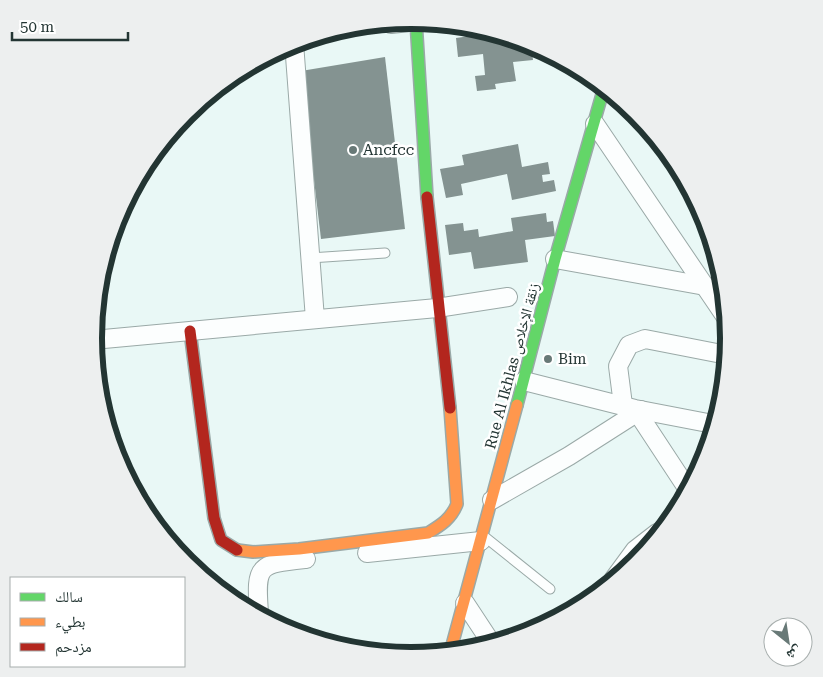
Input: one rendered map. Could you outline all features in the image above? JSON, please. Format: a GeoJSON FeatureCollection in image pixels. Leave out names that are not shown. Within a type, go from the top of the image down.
{"type":"FeatureCollection","features":[{"type":"Feature","properties":{"kind":"street"},"geometry":{"type":"LineString","coordinates":[[190,331],[217,534],[228,548],[237,552],[299,549],[428,533],[443,524],[453,514],[457,504],[454,440],[437,308],[423,155],[417,29]]}},
{"type":"Feature","properties":{"kind":"street"},"geometry":{"type":"LineString","coordinates":[[295,51],[315,319]]}},
{"type":"Feature","properties":{"kind":"street","name":"Rue Al Ikhlas زنقة الإخلاص"},"geometry":{"type":"LineString","coordinates":[[452,646],[466,603],[555,259],[602,95]]}},
{"type":"Feature","properties":{"kind":"street"},"geometry":{"type":"LineString","coordinates":[[595,124],[720,307]]}},
{"type":"Feature","properties":{"kind":"street"},"geometry":{"type":"LineString","coordinates":[[555,259],[705,286]]}},
{"type":"Feature","properties":{"kind":"street"},"geometry":{"type":"LineString","coordinates":[[102,339],[437,308],[508,297]]}},
{"type":"Feature","properties":{"kind":"street"},"geometry":{"type":"LineString","coordinates":[[684,484],[634,409],[619,378],[620,359],[629,345],[645,339],[721,354]]}},
{"type":"Feature","properties":{"kind":"street"},"geometry":{"type":"LineString","coordinates":[[524,381],[634,409],[710,423]]}},
{"type":"Feature","properties":{"kind":"street"},"geometry":{"type":"LineString","coordinates":[[492,500],[569,456],[634,409]]}},
{"type":"Feature","properties":{"kind":"street"},"geometry":{"type":"LineString","coordinates":[[258,607],[257,578],[268,565],[293,560],[482,538]]}},
{"type":"Feature","properties":{"kind":"street"},"geometry":{"type":"LineString","coordinates":[[625,564],[635,550],[644,543]]}},
{"type":"Feature","properties":{"kind":"street"},"geometry":{"type":"LineString","coordinates":[[466,603],[489,639]]}},
{"type":"Feature","properties":{"kind":"lane"},"geometry":{"type":"LineString","coordinates":[[310,258],[385,253]]}},
{"type":"Feature","properties":{"kind":"lane"},"geometry":{"type":"LineString","coordinates":[[482,538],[550,589]]}},
{"type":"Feature","properties":{"kind":"building"},"geometry":{"type":"Polygon","coordinates":[[[474,35],[492,39],[532,53],[533,60],[513,62],[516,81],[495,84],[496,89],[477,91],[475,76],[485,75],[483,54],[458,57],[456,38],[474,35]]]}},
{"type":"Feature","properties":{"kind":"building","name":"Ancfcc"},"geometry":{"type":"Polygon","coordinates":[[[385,57],[405,229],[321,239],[301,71],[385,57]]]}},
{"type":"Feature","properties":{"kind":"building"},"geometry":{"type":"Polygon","coordinates":[[[518,144],[522,167],[548,162],[550,174],[542,175],[543,182],[554,180],[556,191],[512,200],[507,174],[461,184],[463,195],[446,198],[440,169],[464,165],[462,155],[518,144]]]}},
{"type":"Feature","properties":{"kind":"building"},"geometry":{"type":"Polygon","coordinates":[[[546,213],[547,222],[553,221],[555,236],[525,240],[528,262],[474,269],[471,252],[449,255],[445,225],[463,223],[464,231],[478,229],[479,237],[513,231],[511,218],[546,213]]]}},
{"type":"Feature","properties":{"kind":"traffic: fast"},"geometry":{"type":"LineString","coordinates":[[416,29],[427,197]]}},
{"type":"Feature","properties":{"kind":"traffic: fast"},"geometry":{"type":"LineString","coordinates":[[517,405],[555,259],[602,95]]}},
{"type":"Feature","properties":{"kind":"traffic: slow"},"geometry":{"type":"LineString","coordinates":[[452,646],[517,405]]}},
{"type":"Feature","properties":{"kind":"traffic: slow"},"geometry":{"type":"LineString","coordinates":[[237,550],[253,552],[299,549],[428,533],[449,518],[457,504],[450,408]]}},
{"type":"Feature","properties":{"kind":"traffic: jam"},"geometry":{"type":"LineString","coordinates":[[427,197],[450,408]]}},
{"type":"Feature","properties":{"kind":"traffic: jam"},"geometry":{"type":"LineString","coordinates":[[190,331],[214,518],[221,540],[237,550]]}},
{"type":"Feature","properties":{"kind":"place","name":"Ancfcc"},"geometry":{"type":"Point","coordinates":[353,150]}},
{"type":"Feature","properties":{"kind":"place","name":"Bim"},"geometry":{"type":"Point","coordinates":[548,359]}}]}
